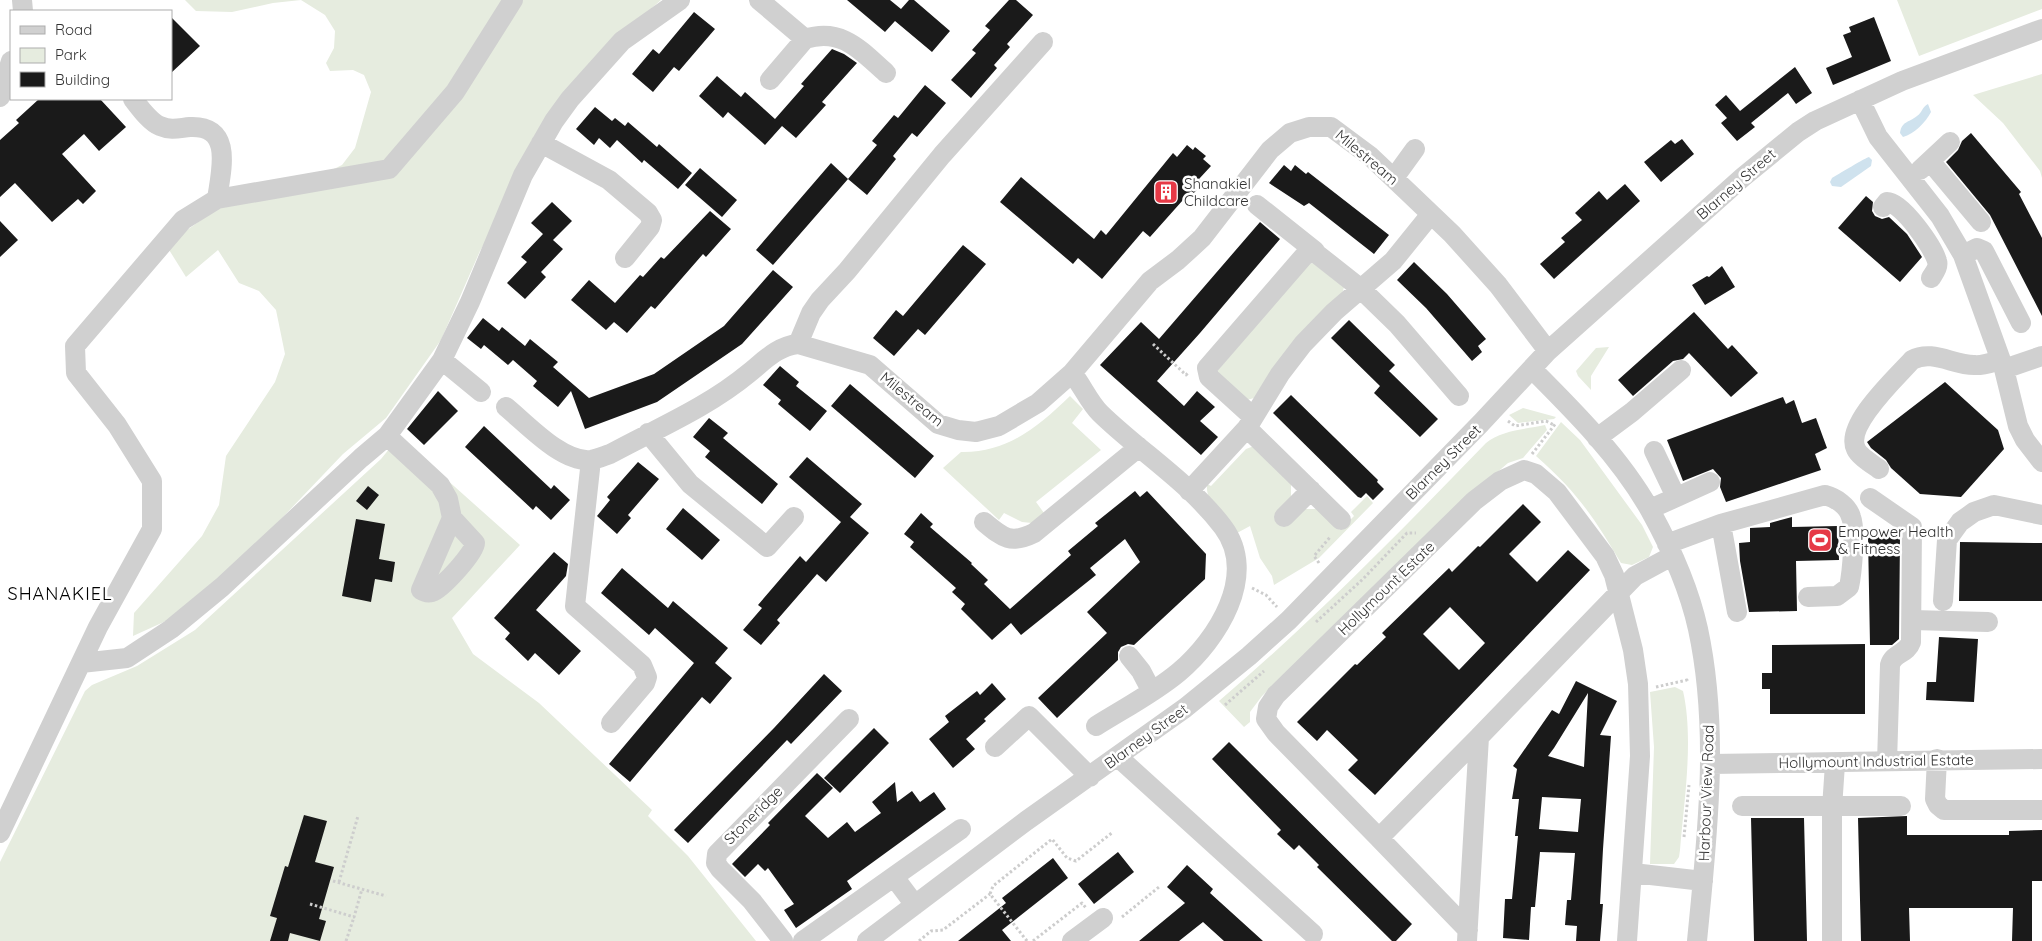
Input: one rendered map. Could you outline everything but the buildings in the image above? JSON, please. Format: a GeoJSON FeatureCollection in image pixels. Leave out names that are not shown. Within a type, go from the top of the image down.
{"type":"FeatureCollection","features":[{"type":"Feature","properties":{"kind":"street"},"geometry":{"type":"LineString","coordinates":[[0,833],[98,627],[152,529],[152,480],[116,425],[76,373],[75,346],[183,220],[217,199],[389,169],[455,92],[512,0]]}},
{"type":"Feature","properties":{"kind":"street"},"geometry":{"type":"LineString","coordinates":[[81,663],[127,658],[171,630],[222,587],[387,436],[442,360],[470,302],[523,175],[570,99],[622,41],[680,0]]}},
{"type":"Feature","properties":{"kind":"street"},"geometry":{"type":"LineString","coordinates":[[760,0],[806,39]]}},
{"type":"Feature","properties":{"kind":"street","name":"Blarney Street"},"geometry":{"type":"LineString","coordinates":[[867,941],[1218,683],[1289,620],[1496,408],[1548,350],[1773,152],[1815,121],[1860,100],[1909,78],[2042,29]]}},
{"type":"Feature","properties":{"kind":"street"},"geometry":{"type":"LineString","coordinates":[[770,80],[806,39],[822,35],[837,36],[856,47],[886,73]]}},
{"type":"Feature","properties":{"kind":"street"},"geometry":{"type":"LineString","coordinates":[[506,407],[558,450],[575,458],[591,460],[610,454],[720,395],[776,351],[787,345],[798,344],[811,313],[820,300],[942,155],[1043,42]]}},
{"type":"Feature","properties":{"kind":"street"},"geometry":{"type":"LineString","coordinates":[[0,97],[10,64]]}},
{"type":"Feature","properties":{"kind":"street"},"geometry":{"type":"LineString","coordinates":[[134,100],[158,126],[174,130],[191,127],[210,130],[220,140],[223,160],[217,199]]}},
{"type":"Feature","properties":{"kind":"street"},"geometry":{"type":"LineString","coordinates":[[1860,100],[1878,138],[1912,178],[1940,216],[1963,255],[2003,364],[2018,426],[2025,440],[2042,462]]}},
{"type":"Feature","properties":{"kind":"street","name":"Milestream"},"geometry":{"type":"LineString","coordinates":[[798,344],[870,365],[938,424],[958,430],[976,432],[1010,421],[1038,403],[1072,373],[1150,281],[1178,260],[1202,238],[1270,150],[1290,133],[1309,127],[1331,127],[1370,156],[1431,214],[1498,285],[1548,350]]}},
{"type":"Feature","properties":{"kind":"street"},"geometry":{"type":"LineString","coordinates":[[1912,178],[1950,142]]}},
{"type":"Feature","properties":{"kind":"street"},"geometry":{"type":"LineString","coordinates":[[542,143],[609,180],[648,213],[652,220],[650,227],[625,258]]}},
{"type":"Feature","properties":{"kind":"street"},"geometry":{"type":"LineString","coordinates":[[1394,178],[1415,149]]}},
{"type":"Feature","properties":{"kind":"street"},"geometry":{"type":"LineString","coordinates":[[1930,161],[1981,222]]}},
{"type":"Feature","properties":{"kind":"street"},"geometry":{"type":"LineString","coordinates":[[1883,207],[1887,202],[1895,204],[1922,233],[1938,262],[1931,278]]}},
{"type":"Feature","properties":{"kind":"street"},"geometry":{"type":"LineString","coordinates":[[1257,205],[1360,288],[1415,344],[1459,396]]}},
{"type":"Feature","properties":{"kind":"street"},"geometry":{"type":"LineString","coordinates":[[1189,491],[1250,423],[1280,374],[1303,344],[1334,312],[1393,260],[1431,214]]}},
{"type":"Feature","properties":{"kind":"street"},"geometry":{"type":"LineString","coordinates":[[1922,233],[1940,216]]}},
{"type":"Feature","properties":{"kind":"street"},"geometry":{"type":"LineString","coordinates":[[1963,255],[1977,248],[1984,251],[2021,323]]}},
{"type":"Feature","properties":{"kind":"street"},"geometry":{"type":"LineString","coordinates":[[1315,251],[1310,251],[1304,256],[1208,368],[1209,377],[1311,490],[1337,527]]}},
{"type":"Feature","properties":{"kind":"street"},"geometry":{"type":"LineString","coordinates":[[1879,469],[1856,450],[1854,439],[1856,428],[1866,412],[1912,360],[1938,357],[1974,366],[2003,364],[2042,356]]}},
{"type":"Feature","properties":{"kind":"street"},"geometry":{"type":"LineString","coordinates":[[442,360],[481,392]]}},
{"type":"Feature","properties":{"kind":"street","name":"Harbour View Road"},"geometry":{"type":"LineString","coordinates":[[1532,368],[1570,407],[1596,438],[1650,509],[1670,550],[1698,629],[1706,688],[1710,764],[1703,881],[1697,941]]}},
{"type":"Feature","properties":{"kind":"street"},"geometry":{"type":"LineString","coordinates":[[1596,438],[1632,412],[1681,370]]}},
{"type":"Feature","properties":{"kind":"street"},"geometry":{"type":"LineString","coordinates":[[1072,373],[1098,411],[1189,491],[1227,533],[1235,552],[1236,580],[1232,598],[1211,635],[1179,672],[1096,726]]}},
{"type":"Feature","properties":{"kind":"street"},"geometry":{"type":"LineString","coordinates":[[648,433],[690,484],[767,547],[794,517]]}},
{"type":"Feature","properties":{"kind":"street"},"geometry":{"type":"LineString","coordinates":[[387,436],[440,485],[448,499],[452,518]]}},
{"type":"Feature","properties":{"kind":"street"},"geometry":{"type":"LineString","coordinates":[[984,522],[1002,537],[1024,538],[1034,533],[1138,448]]}},
{"type":"Feature","properties":{"kind":"street"},"geometry":{"type":"LineString","coordinates":[[1654,451],[1676,497]]}},
{"type":"Feature","properties":{"kind":"street"},"geometry":{"type":"LineString","coordinates":[[591,460],[575,606],[642,665],[648,677],[611,723]]}},
{"type":"Feature","properties":{"kind":"street"},"geometry":{"type":"LineString","coordinates":[[1524,470],[1536,474],[1556,492],[1605,556],[1614,575],[1617,594],[1633,650],[1638,692],[1640,756],[1628,941]]}},
{"type":"Feature","properties":{"kind":"street","name":"Hollymount Estate"},"geometry":{"type":"LineString","coordinates":[[1468,935],[1379,838],[1276,734],[1266,719],[1268,707],[1276,695],[1435,540],[1486,491],[1524,470]]}},
{"type":"Feature","properties":{"kind":"street"},"geometry":{"type":"LineString","coordinates":[[1650,509],[1710,482]]}},
{"type":"Feature","properties":{"kind":"street"},"geometry":{"type":"LineString","coordinates":[[1284,517],[1311,490]]}},
{"type":"Feature","properties":{"kind":"street"},"geometry":{"type":"LineString","coordinates":[[1379,838],[1635,576],[1670,550],[1721,524],[1825,495],[1839,502],[1851,517],[1852,576],[1849,587],[1837,596],[1808,596]]}},
{"type":"Feature","properties":{"kind":"street"},"geometry":{"type":"LineString","coordinates":[[1870,498],[1912,527],[1912,620],[1909,648],[1894,657],[1890,665],[1886,762]]}},
{"type":"Feature","properties":{"kind":"street"},"geometry":{"type":"LineString","coordinates":[[1943,601],[1946,540],[1960,522],[1974,512],[1994,505],[2042,515]]}},
{"type":"Feature","properties":{"kind":"street"},"geometry":{"type":"LineString","coordinates":[[1721,524],[1737,612]]}},
{"type":"Feature","properties":{"kind":"street"},"geometry":{"type":"LineString","coordinates":[[1912,620],[1988,622]]}},
{"type":"Feature","properties":{"kind":"street"},"geometry":{"type":"LineString","coordinates":[[1129,656],[1141,671],[1151,690]]}},
{"type":"Feature","properties":{"kind":"street"},"geometry":{"type":"LineString","coordinates":[[995,747],[1029,716],[1090,777]]}},
{"type":"Feature","properties":{"kind":"street","name":"Stoneridge"},"geometry":{"type":"LineString","coordinates":[[783,941],[752,901],[720,869],[716,863],[717,854],[722,846],[849,719]]}},
{"type":"Feature","properties":{"kind":"street","name":"Hollymount Estate"},"geometry":{"type":"LineString","coordinates":[[1468,935],[1479,737]]}},
{"type":"Feature","properties":{"kind":"street"},"geometry":{"type":"LineString","coordinates":[[1118,757],[1312,934]]}},
{"type":"Feature","properties":{"kind":"street"},"geometry":{"type":"LineString","coordinates":[[1937,759],[1936,799],[1938,805],[1944,810],[2042,810]]}},
{"type":"Feature","properties":{"kind":"street","name":"Hollymount Industrial Estate"},"geometry":{"type":"LineString","coordinates":[[1710,764],[1835,764],[1937,759],[2042,759]]}},
{"type":"Feature","properties":{"kind":"street"},"geometry":{"type":"LineString","coordinates":[[1832,941],[1832,808],[1835,764]]}},
{"type":"Feature","properties":{"kind":"street"},"geometry":{"type":"LineString","coordinates":[[1742,806],[1832,808],[1901,806]]}},
{"type":"Feature","properties":{"kind":"street"},"geometry":{"type":"LineString","coordinates":[[803,941],[961,829]]}},
{"type":"Feature","properties":{"kind":"street"},"geometry":{"type":"LineString","coordinates":[[1633,874],[1703,881]]}},
{"type":"Feature","properties":{"kind":"street"},"geometry":{"type":"LineString","coordinates":[[894,877],[915,905]]}},
{"type":"Feature","properties":{"kind":"street"},"geometry":{"type":"LineString","coordinates":[[1072,941],[1110,920]]}},
{"type":"Feature","properties":{"kind":"path"},"geometry":{"type":"LineString","coordinates":[[1153,344],[1186,375],[1189,371]]}},
{"type":"Feature","properties":{"kind":"path"},"geometry":{"type":"LineString","coordinates":[[1524,470],[1528,459],[1570,407]]}},
{"type":"Feature","properties":{"kind":"path"},"geometry":{"type":"LineString","coordinates":[[1496,408],[1515,426],[1546,421],[1554,425]]}},
{"type":"Feature","properties":{"kind":"path"},"geometry":{"type":"LineString","coordinates":[[1320,564],[1314,556],[1337,527]]}},
{"type":"Feature","properties":{"kind":"path"},"geometry":{"type":"LineString","coordinates":[[1311,627],[1363,579],[1407,533],[1413,532],[1435,540]]}},
{"type":"Feature","properties":{"kind":"path"},"geometry":{"type":"LineString","coordinates":[[1236,580],[1266,595],[1289,620]]}},
{"type":"Feature","properties":{"kind":"path"},"geometry":{"type":"LineString","coordinates":[[1225,705],[1269,666]]}},
{"type":"Feature","properties":{"kind":"path"},"geometry":{"type":"LineString","coordinates":[[1638,692],[1687,680],[1689,690]]}},
{"type":"Feature","properties":{"kind":"path"},"geometry":{"type":"LineString","coordinates":[[1684,837],[1689,777]]}},
{"type":"Feature","properties":{"kind":"path"},"geometry":{"type":"LineString","coordinates":[[339,882],[358,816]]}},
{"type":"Feature","properties":{"kind":"path"},"geometry":{"type":"LineString","coordinates":[[919,941],[932,931],[942,930],[990,894],[995,884],[1052,839],[1068,858],[1076,861],[1113,832]]}},
{"type":"Feature","properties":{"kind":"path"},"geometry":{"type":"LineString","coordinates":[[333,880],[386,896]]}},
{"type":"Feature","properties":{"kind":"path"},"geometry":{"type":"LineString","coordinates":[[1110,920],[1159,887]]}},
{"type":"Feature","properties":{"kind":"path"},"geometry":{"type":"LineString","coordinates":[[346,941],[362,889]]}},
{"type":"Feature","properties":{"kind":"path"},"geometry":{"type":"LineString","coordinates":[[990,894],[1027,941]]}},
{"type":"Feature","properties":{"kind":"path"},"geometry":{"type":"LineString","coordinates":[[310,904],[354,917]]}},
{"type":"Feature","properties":{"kind":"green space"},"geometry":{"type":"Polygon","coordinates":[[[185,0],[301,0],[273,3],[232,12],[196,11],[185,0]]]}},
{"type":"Feature","properties":{"kind":"green space"},"geometry":{"type":"Polygon","coordinates":[[[301,0],[661,0],[595,58],[480,251],[441,340],[386,418],[343,454],[261,540],[177,616],[133,636],[134,613],[202,536],[219,505],[226,456],[275,382],[285,354],[276,310],[259,291],[239,283],[218,250],[186,277],[166,245],[218,208],[283,194],[342,165],[355,148],[371,92],[364,75],[353,70],[330,71],[326,63],[334,48],[335,31],[325,15],[301,0]]]}},
{"type":"Feature","properties":{"kind":"green space"},"geometry":{"type":"Polygon","coordinates":[[[1897,0],[2042,0],[2042,9],[1919,56],[1897,0]]]}},
{"type":"Feature","properties":{"kind":"green space"},"geometry":{"type":"Polygon","coordinates":[[[2042,74],[2042,178],[2040,171],[2003,123],[1973,95],[2042,74]]]}},
{"type":"Feature","properties":{"kind":"green space"},"geometry":{"type":"Polygon","coordinates":[[[1313,263],[1344,287],[1343,291],[1254,398],[1247,400],[1218,373],[1218,370],[1309,264],[1313,263]]]}},
{"type":"Feature","properties":{"kind":"green space"},"geometry":{"type":"Polygon","coordinates":[[[1609,347],[1591,376],[1591,390],[1578,376],[1576,371],[1596,348],[1609,347]]]}},
{"type":"Feature","properties":{"kind":"green space"},"geometry":{"type":"Polygon","coordinates":[[[1070,396],[1083,409],[1072,423],[1101,450],[1036,502],[1044,513],[1032,523],[1022,522],[1004,513],[999,520],[943,468],[961,452],[993,448],[1021,436],[1034,428],[1070,396]]]}},
{"type":"Feature","properties":{"kind":"green space"},"geometry":{"type":"Polygon","coordinates":[[[1523,408],[1556,417],[1554,419],[1518,423],[1509,415],[1523,408]]]}},
{"type":"Feature","properties":{"kind":"green space"},"geometry":{"type":"Polygon","coordinates":[[[1561,422],[1580,440],[1642,525],[1653,547],[1649,557],[1632,565],[1621,563],[1602,532],[1574,493],[1536,456],[1561,422]]]}},
{"type":"Feature","properties":{"kind":"green space"},"geometry":{"type":"Polygon","coordinates":[[[1545,425],[1547,430],[1523,458],[1508,463],[1458,506],[1262,696],[1250,712],[1250,722],[1244,727],[1219,701],[1322,608],[1389,543],[1486,443],[1499,435],[1545,425]]]}},
{"type":"Feature","properties":{"kind":"green space"},"geometry":{"type":"Polygon","coordinates":[[[399,437],[520,545],[452,618],[473,654],[539,703],[652,810],[648,816],[688,856],[756,941],[0,941],[0,862],[85,691],[92,685],[137,666],[195,630],[381,459],[399,437]]]}},
{"type":"Feature","properties":{"kind":"green space"},"geometry":{"type":"Polygon","coordinates":[[[1254,446],[1291,484],[1291,497],[1304,509],[1317,509],[1340,530],[1354,516],[1351,512],[1367,496],[1373,503],[1319,558],[1274,585],[1272,576],[1260,558],[1250,526],[1237,533],[1212,505],[1207,491],[1207,484],[1211,486],[1246,449],[1254,446]]]}},
{"type":"Feature","properties":{"kind":"green space"},"geometry":{"type":"Polygon","coordinates":[[[1675,687],[1683,691],[1688,729],[1687,770],[1680,850],[1679,857],[1674,864],[1650,864],[1654,747],[1650,692],[1675,687]]]}},
{"type":"Feature","properties":{"kind":"water"},"geometry":{"type":"Polygon","coordinates":[[[1928,104],[1931,112],[1926,120],[1915,130],[1903,137],[1900,133],[1902,126],[1919,115],[1928,104]]]}},
{"type":"Feature","properties":{"kind":"water"},"geometry":{"type":"Polygon","coordinates":[[[1869,157],[1872,160],[1871,166],[1841,187],[1832,186],[1830,182],[1832,178],[1869,157]]]}},
{"type":"Feature","properties":{"kind":"place","name":"Shanakiel Childcare"},"geometry":{"type":"Point","coordinates":[1166,192]}},
{"type":"Feature","properties":{"kind":"place","name":"Empower Health & Fitness"},"geometry":{"type":"Point","coordinates":[1820,540]}},
{"type":"Feature","properties":{"kind":"district","name":"SHANAKIEL"},"geometry":{"type":"Point","coordinates":[60,593]}}]}
